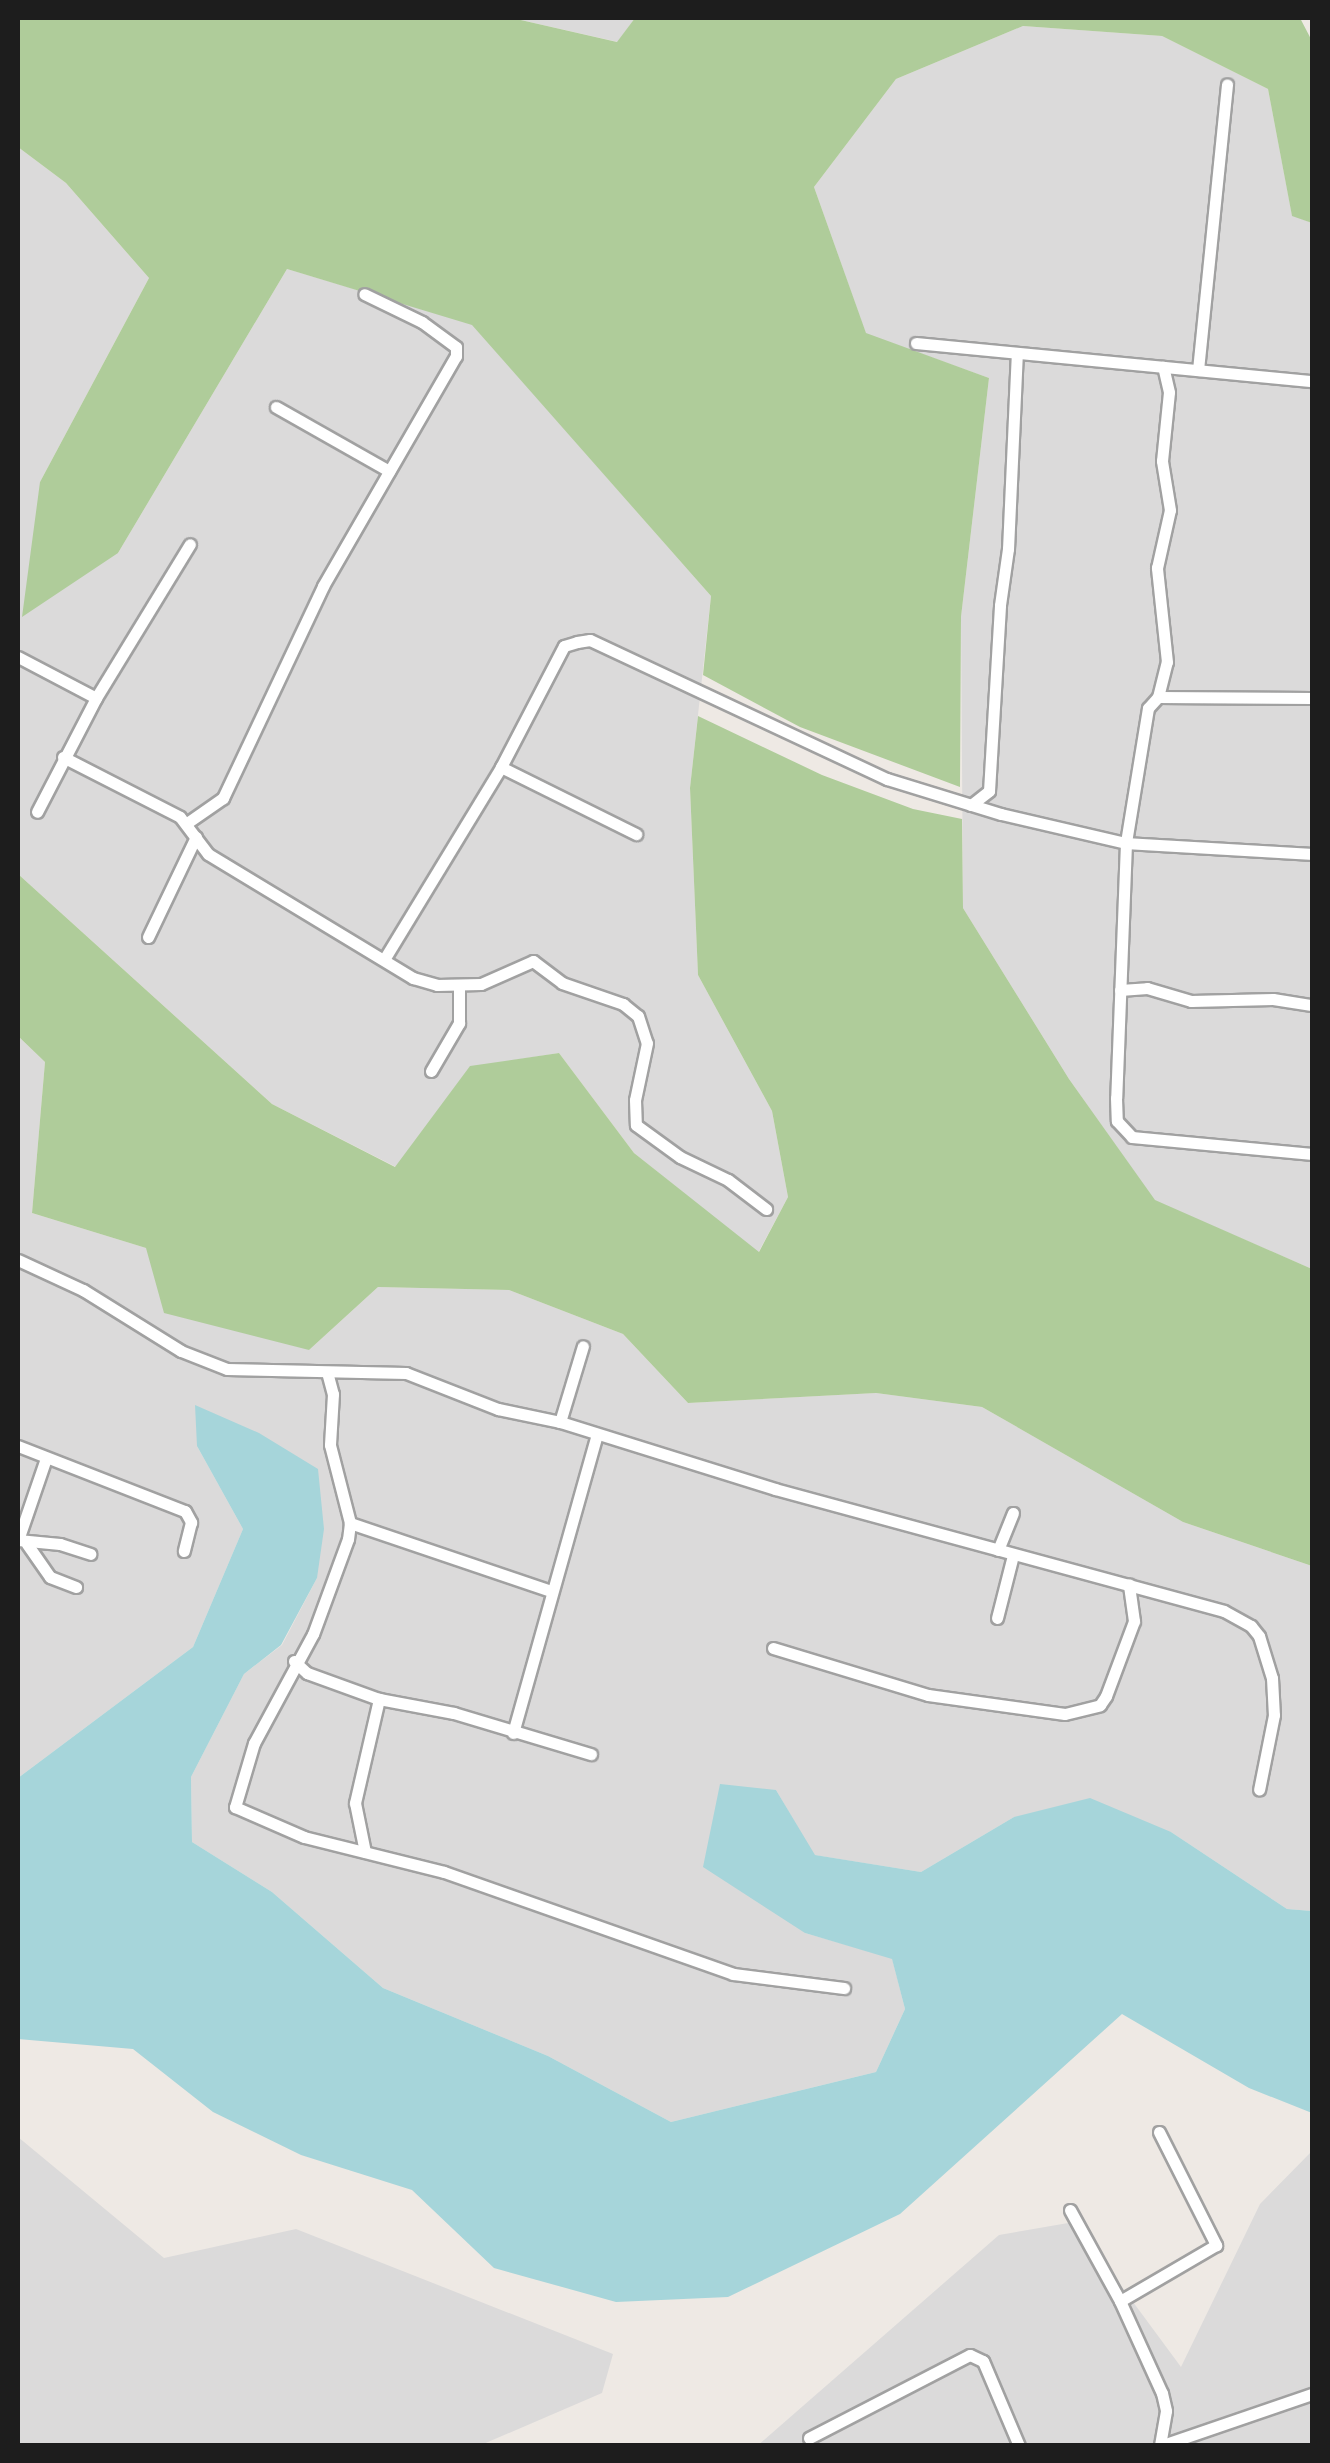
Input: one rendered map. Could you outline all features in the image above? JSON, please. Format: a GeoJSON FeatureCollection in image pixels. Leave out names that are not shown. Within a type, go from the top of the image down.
{"type":"FeatureCollection","features":[{"type":"Feature","properties":{"kind":"street"},"geometry":{"type":"LineString","coordinates":[[1198,370],[1226,84]]}},
{"type":"Feature","properties":{"kind":"street"},"geometry":{"type":"LineString","coordinates":[[188,823],[223,798],[324,586],[456,356],[456,347],[400,308],[364,294]]}},
{"type":"Feature","properties":{"kind":"street"},"geometry":{"type":"LineString","coordinates":[[916,343],[1312,381]]}},
{"type":"Feature","properties":{"kind":"street"},"geometry":{"type":"LineString","coordinates":[[971,805],[989,791],[1000,604],[1008,549],[1016,353]]}},
{"type":"Feature","properties":{"kind":"street"},"geometry":{"type":"LineString","coordinates":[[1162,367],[1169,392],[1162,461],[1170,510],[1157,568],[1167,662],[1158,697],[1148,708],[1142,732],[1126,843],[1117,1120],[1132,1137],[1312,1154]]}},
{"type":"Feature","properties":{"kind":"street"},"geometry":{"type":"LineString","coordinates":[[276,406],[389,470]]}},
{"type":"Feature","properties":{"kind":"street"},"geometry":{"type":"LineString","coordinates":[[37,812],[96,698],[190,544]]}},
{"type":"Feature","properties":{"kind":"street"},"geometry":{"type":"LineString","coordinates":[[384,958],[502,767],[564,646],[590,640],[887,779],[971,805],[1126,843],[1312,854]]}},
{"type":"Feature","properties":{"kind":"street"},"geometry":{"type":"LineString","coordinates":[[18,657],[96,698]]}},
{"type":"Feature","properties":{"kind":"street"},"geometry":{"type":"LineString","coordinates":[[1158,697],[1312,698]]}},
{"type":"Feature","properties":{"kind":"street"},"geometry":{"type":"LineString","coordinates":[[63,757],[188,823],[208,854],[422,982],[459,986],[496,980],[533,960],[562,984],[623,1004],[638,1016],[647,1043],[635,1100],[636,1124],[680,1156],[728,1180],[766,1209]]}},
{"type":"Feature","properties":{"kind":"street"},"geometry":{"type":"LineString","coordinates":[[502,767],[636,834]]}},
{"type":"Feature","properties":{"kind":"street"},"geometry":{"type":"LineString","coordinates":[[148,937],[196,837]]}},
{"type":"Feature","properties":{"kind":"street"},"geometry":{"type":"LineString","coordinates":[[431,1071],[458,1023],[459,986]]}},
{"type":"Feature","properties":{"kind":"street"},"geometry":{"type":"LineString","coordinates":[[1120,990],[1147,988],[1191,1001],[1272,999],[1312,1005]]}},
{"type":"Feature","properties":{"kind":"street"},"geometry":{"type":"LineString","coordinates":[[18,1260],[83,1290],[181,1352],[227,1369],[406,1373],[430,1380],[472,1402],[560,1422],[998,1550],[1208,1604],[1240,1618],[1259,1636],[1274,1694],[1259,1790]]}},
{"type":"Feature","properties":{"kind":"street"},"geometry":{"type":"LineString","coordinates":[[560,1422],[583,1346]]}},
{"type":"Feature","properties":{"kind":"street"},"geometry":{"type":"LineString","coordinates":[[327,1372],[333,1394],[332,1460],[350,1523],[332,1588],[254,1743],[235,1806],[290,1832],[508,1893],[732,1974],[844,1988]]}},
{"type":"Feature","properties":{"kind":"street"},"geometry":{"type":"LineString","coordinates":[[514,1733],[597,1435]]}},
{"type":"Feature","properties":{"kind":"street"},"geometry":{"type":"LineString","coordinates":[[18,1446],[185,1511],[191,1522],[184,1551]]}},
{"type":"Feature","properties":{"kind":"street"},"geometry":{"type":"LineString","coordinates":[[21,1541],[46,1458]]}},
{"type":"Feature","properties":{"kind":"street"},"geometry":{"type":"LineString","coordinates":[[998,1550],[1013,1513]]}},
{"type":"Feature","properties":{"kind":"street"},"geometry":{"type":"LineString","coordinates":[[350,1523],[551,1592]]}},
{"type":"Feature","properties":{"kind":"street"},"geometry":{"type":"LineString","coordinates":[[21,1541],[60,1544],[90,1554]]}},
{"type":"Feature","properties":{"kind":"street"},"geometry":{"type":"LineString","coordinates":[[21,1541],[50,1576],[76,1587]]}},
{"type":"Feature","properties":{"kind":"street"},"geometry":{"type":"LineString","coordinates":[[997,1618],[1013,1554]]}},
{"type":"Feature","properties":{"kind":"street"},"geometry":{"type":"LineString","coordinates":[[773,1648],[928,1695],[1065,1714],[1100,1705],[1106,1696],[1134,1621],[1129,1584]]}},
{"type":"Feature","properties":{"kind":"street"},"geometry":{"type":"LineString","coordinates":[[294,1662],[307,1673],[379,1700],[454,1713],[591,1754]]}},
{"type":"Feature","properties":{"kind":"street"},"geometry":{"type":"LineString","coordinates":[[365,1852],[355,1802],[379,1700]]}},
{"type":"Feature","properties":{"kind":"street"},"geometry":{"type":"LineString","coordinates":[[1120,2301],[1216,2245],[1159,2132]]}},
{"type":"Feature","properties":{"kind":"street"},"geometry":{"type":"LineString","coordinates":[[1070,2210],[1120,2301],[1162,2393],[1166,2411],[1160,2446],[1312,2394]]}},
{"type":"Feature","properties":{"kind":"street"},"geometry":{"type":"LineString","coordinates":[[809,2438],[970,2355],[983,2360],[1020,2446]]}},
{"type":"Feature","properties":{"kind":"shaded area"},"geometry":{"type":"Polygon","coordinates":[[[512,18],[635,18],[618,42],[512,18]]]}},
{"type":"Feature","properties":{"kind":"shaded area"},"geometry":{"type":"Polygon","coordinates":[[[1023,26],[1162,36],[1268,89],[1292,215],[1312,223],[1312,1269],[1155,1201],[1069,1079],[963,908],[961,617],[989,378],[866,334],[814,187],[896,79],[1023,26]]]}},
{"type":"Feature","properties":{"kind":"shaded area"},"geometry":{"type":"Polygon","coordinates":[[[18,147],[66,183],[149,278],[40,482],[118,553],[287,269],[472,324],[711,596],[690,788],[698,975],[772,1111],[788,1197],[758,1253],[634,1153],[559,1053],[470,1067],[396,1167],[272,1104],[18,874],[18,147]]]}},
{"type":"Feature","properties":{"kind":"shaded area"},"geometry":{"type":"Polygon","coordinates":[[[18,1036],[45,1062],[32,1213],[146,1248],[309,1350],[378,1287],[509,1290],[623,1334],[688,1403],[876,1393],[982,1407],[1183,1522],[1312,1566],[1312,1911],[1287,1909],[1171,1832],[1014,1817],[921,1872],[814,1855],[776,1790],[805,1933],[892,1958],[905,2009],[876,2072],[671,2122],[548,2056],[383,1988],[272,1892],[192,1842],[191,1777],[244,1674],[282,1645],[317,1578],[197,1446],[243,1529],[193,1647],[18,1778],[18,1036]]]}},
{"type":"Feature","properties":{"kind":"shaded area"},"geometry":{"type":"Polygon","coordinates":[[[18,2137],[164,2258],[296,2229],[613,2354],[602,2393],[481,2445],[18,2445],[18,2137]]]}},
{"type":"Feature","properties":{"kind":"shaded area"},"geometry":{"type":"Polygon","coordinates":[[[1312,2151],[1312,2445],[757,2446],[999,2235],[1074,2222],[1181,2367],[1260,2204],[1312,2151]]]}},
{"type":"Feature","properties":{"kind":"green space"},"geometry":{"type":"Polygon","coordinates":[[[18,18],[512,18],[617,42],[635,18],[1300,18],[1312,41],[1312,223],[1292,216],[1268,89],[1162,36],[1023,26],[896,79],[814,187],[866,333],[989,378],[961,617],[960,787],[800,727],[703,675],[711,596],[472,325],[287,269],[118,553],[22,617],[40,482],[149,278],[66,183],[18,147],[18,18]]]}},
{"type":"Feature","properties":{"kind":"green space"},"geometry":{"type":"Polygon","coordinates":[[[698,716],[822,775],[913,809],[962,819],[963,908],[1069,1079],[1155,1200],[1312,1269],[1312,1566],[1183,1522],[982,1407],[876,1393],[688,1403],[623,1334],[509,1290],[378,1287],[309,1350],[164,1313],[146,1248],[32,1213],[45,1062],[18,1036],[18,874],[272,1104],[395,1167],[470,1066],[559,1053],[634,1153],[759,1252],[788,1197],[772,1111],[698,975],[690,788],[698,716]]]}},
{"type":"Feature","properties":{"kind":"water"},"geometry":{"type":"Polygon","coordinates":[[[195,1405],[259,1433],[318,1469],[324,1529],[317,1578],[281,1645],[244,1674],[191,1777],[192,1842],[272,1892],[383,1988],[548,2056],[671,2122],[876,2072],[905,2009],[892,1959],[805,1933],[703,1867],[720,1784],[776,1790],[815,1855],[921,1872],[1014,1817],[1090,1798],[1171,1832],[1287,1909],[1312,1911],[1312,2113],[1249,2088],[1122,2014],[900,2214],[728,2297],[616,2302],[494,2268],[412,2190],[301,2155],[213,2112],[133,2049],[18,2039],[18,1778],[193,1647],[243,1529],[197,1446],[195,1405]]]}}]}
